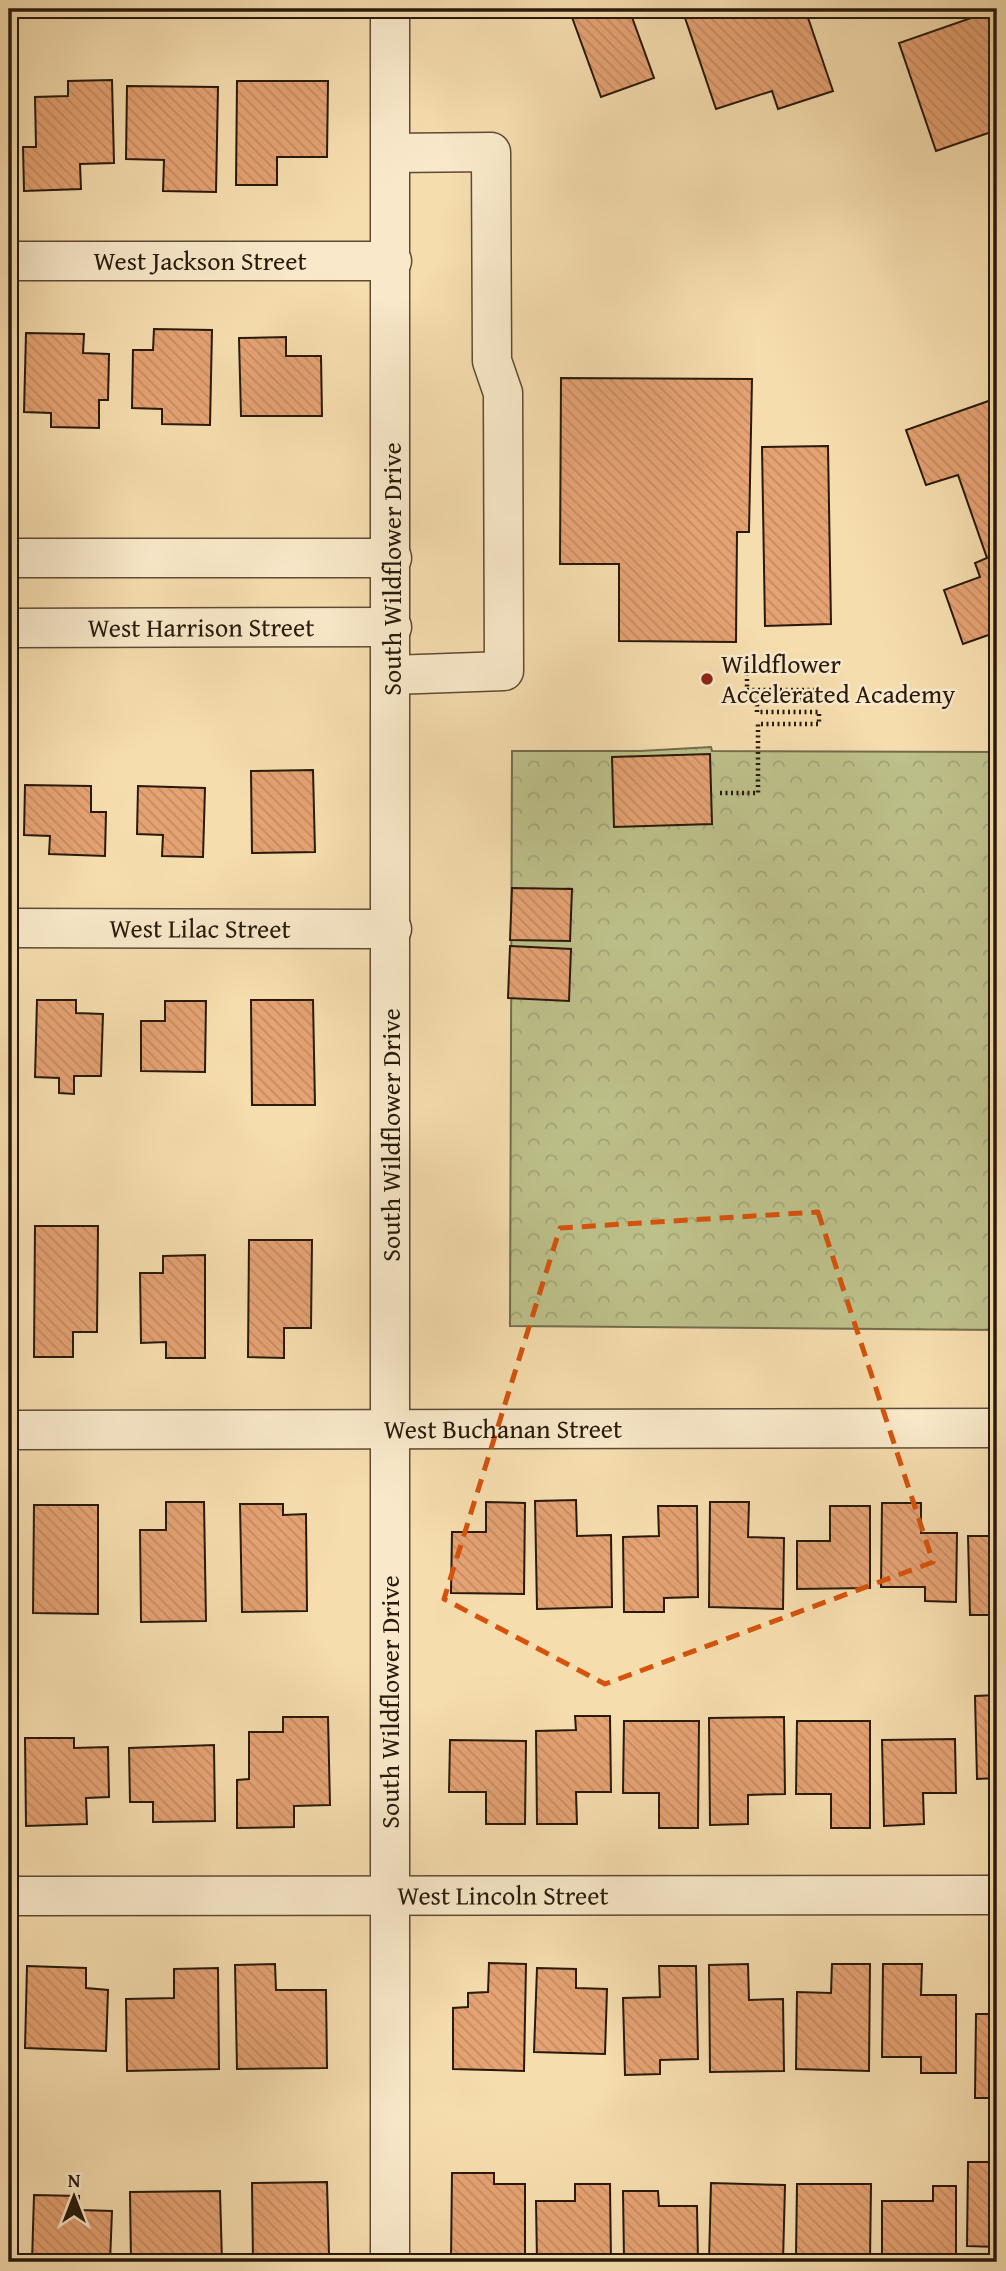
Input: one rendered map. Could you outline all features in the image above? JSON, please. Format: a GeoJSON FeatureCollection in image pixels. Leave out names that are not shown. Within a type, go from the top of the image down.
{"type":"FeatureCollection","features":[{"type":"Feature","properties":{"kind":"street","name":"South Wildflower Drive"},"geometry":{"type":"LineString","coordinates":[[390,9],[393,261],[390,2262]]}},
{"type":"Feature","properties":{"kind":"street"},"geometry":{"type":"LineString","coordinates":[[391,153],[491,152],[492,361],[503,393],[504,671],[393,675]]}},
{"type":"Feature","properties":{"kind":"street","name":"West Jackson Street"},"geometry":{"type":"LineString","coordinates":[[9,261],[393,261]]}},
{"type":"Feature","properties":{"kind":"street"},"geometry":{"type":"LineString","coordinates":[[9,558],[393,558]]}},
{"type":"Feature","properties":{"kind":"street","name":"West Harrison Street"},"geometry":{"type":"LineString","coordinates":[[9,628],[393,627]]}},
{"type":"Feature","properties":{"kind":"street","name":"West Lilac Street"},"geometry":{"type":"LineString","coordinates":[[9,928],[393,929]]}},
{"type":"Feature","properties":{"kind":"street","name":"West Buchanan Street"},"geometry":{"type":"LineString","coordinates":[[9,1430],[997,1428]]}},
{"type":"Feature","properties":{"kind":"street","name":"West Lincoln Street"},"geometry":{"type":"LineString","coordinates":[[9,1896],[997,1895]]}},
{"type":"Feature","properties":{"kind":"path"},"geometry":{"type":"LineString","coordinates":[[720,793],[758,793],[758,724],[819,724],[819,712],[757,712],[757,700],[819,700],[819,690],[747,690],[747,670]]}},
{"type":"Feature","properties":{"kind":"highlighted area"},"geometry":{"type":"Polygon","coordinates":[[[818,1212],[933,1562],[605,1684],[444,1599],[560,1228],[818,1212]]]}},
{"type":"Feature","properties":{"kind":"green space"},"geometry":{"type":"Polygon","coordinates":[[[711,747],[712,751],[997,752],[997,1330],[510,1326],[512,751],[640,751],[711,747]]]}},
{"type":"Feature","properties":{"kind":"building"},"geometry":{"type":"Polygon","coordinates":[[[569,9],[629,9],[654,78],[601,97],[569,9]]]}},
{"type":"Feature","properties":{"kind":"building"},"geometry":{"type":"Polygon","coordinates":[[[682,9],[805,9],[833,91],[778,109],[772,91],[716,109],[682,9]]]}},
{"type":"Feature","properties":{"kind":"building"},"geometry":{"type":"Polygon","coordinates":[[[997,9],[997,130],[936,151],[899,43],[997,9]]]}},
{"type":"Feature","properties":{"kind":"building"},"geometry":{"type":"Polygon","coordinates":[[[112,80],[114,163],[80,164],[81,189],[24,191],[23,147],[36,147],[35,97],[68,96],[68,81],[112,80]]]}},
{"type":"Feature","properties":{"kind":"building"},"geometry":{"type":"Polygon","coordinates":[[[237,81],[328,81],[327,157],[277,157],[277,185],[236,185],[237,81]]]}},
{"type":"Feature","properties":{"kind":"building"},"geometry":{"type":"Polygon","coordinates":[[[127,86],[218,87],[216,192],[163,191],[164,160],[126,159],[127,86]]]}},
{"type":"Feature","properties":{"kind":"building"},"geometry":{"type":"Polygon","coordinates":[[[154,329],[212,330],[210,425],[162,424],[162,409],[132,408],[133,350],[153,350],[154,329]]]}},
{"type":"Feature","properties":{"kind":"building"},"geometry":{"type":"Polygon","coordinates":[[[26,333],[84,334],[83,353],[109,354],[108,400],[99,400],[99,428],[51,427],[51,413],[24,412],[26,333]]]}},
{"type":"Feature","properties":{"kind":"building"},"geometry":{"type":"Polygon","coordinates":[[[286,337],[286,356],[321,356],[322,416],[241,416],[239,338],[286,337]]]}},
{"type":"Feature","properties":{"kind":"building"},"geometry":{"type":"Polygon","coordinates":[[[561,378],[752,379],[749,532],[737,532],[736,642],[619,641],[619,564],[560,564],[561,378]]]}},
{"type":"Feature","properties":{"kind":"building"},"geometry":{"type":"Polygon","coordinates":[[[997,398],[997,632],[963,644],[944,590],[980,577],[975,563],[987,558],[958,475],[926,485],[906,430],[997,398]]]}},
{"type":"Feature","properties":{"kind":"building"},"geometry":{"type":"Polygon","coordinates":[[[828,446],[831,624],[765,626],[762,447],[828,446]]]}},
{"type":"Feature","properties":{"kind":"building"},"geometry":{"type":"Polygon","coordinates":[[[710,754],[712,824],[614,827],[612,757],[710,754]]]}},
{"type":"Feature","properties":{"kind":"building"},"geometry":{"type":"Polygon","coordinates":[[[313,770],[315,852],[252,853],[251,771],[313,770]]]}},
{"type":"Feature","properties":{"kind":"building"},"geometry":{"type":"Polygon","coordinates":[[[25,785],[91,786],[91,812],[106,812],[105,856],[49,854],[50,836],[24,835],[25,785]]]}},
{"type":"Feature","properties":{"kind":"building"},"geometry":{"type":"Polygon","coordinates":[[[138,786],[205,788],[203,857],[162,856],[163,835],[137,834],[138,786]]]}},
{"type":"Feature","properties":{"kind":"building"},"geometry":{"type":"Polygon","coordinates":[[[512,888],[572,889],[570,941],[510,940],[512,888]]]}},
{"type":"Feature","properties":{"kind":"building"},"geometry":{"type":"Polygon","coordinates":[[[510,946],[571,949],[569,1001],[508,998],[510,946]]]}},
{"type":"Feature","properties":{"kind":"building"},"geometry":{"type":"Polygon","coordinates":[[[37,1000],[76,1000],[76,1013],[103,1014],[101,1076],[74,1076],[74,1094],[59,1093],[59,1078],[35,1077],[37,1000]]]}},
{"type":"Feature","properties":{"kind":"building"},"geometry":{"type":"Polygon","coordinates":[[[251,1000],[313,1000],[315,1105],[252,1105],[251,1000]]]}},
{"type":"Feature","properties":{"kind":"building"},"geometry":{"type":"Polygon","coordinates":[[[165,1001],[206,1001],[205,1072],[141,1071],[141,1021],[165,1021],[165,1001]]]}},
{"type":"Feature","properties":{"kind":"building"},"geometry":{"type":"Polygon","coordinates":[[[35,1226],[98,1226],[97,1332],[73,1332],[73,1357],[34,1357],[35,1226]]]}},
{"type":"Feature","properties":{"kind":"building"},"geometry":{"type":"Polygon","coordinates":[[[249,1240],[312,1240],[311,1328],[284,1328],[284,1358],[248,1357],[249,1240]]]}},
{"type":"Feature","properties":{"kind":"building"},"geometry":{"type":"Polygon","coordinates":[[[205,1255],[205,1358],[166,1358],[166,1342],[141,1343],[140,1273],[163,1273],[163,1256],[205,1255]]]}},
{"type":"Feature","properties":{"kind":"building"},"geometry":{"type":"Polygon","coordinates":[[[576,1500],[577,1536],[611,1535],[612,1607],[537,1609],[535,1501],[576,1500]]]}},
{"type":"Feature","properties":{"kind":"building"},"geometry":{"type":"Polygon","coordinates":[[[166,1502],[204,1502],[206,1621],[141,1622],[140,1530],[166,1530],[166,1502]]]}},
{"type":"Feature","properties":{"kind":"building"},"geometry":{"type":"Polygon","coordinates":[[[486,1502],[525,1503],[524,1594],[451,1593],[452,1532],[486,1532],[486,1502]]]}},
{"type":"Feature","properties":{"kind":"building"},"geometry":{"type":"Polygon","coordinates":[[[710,1502],[749,1502],[748,1537],[784,1538],[783,1609],[709,1607],[710,1502]]]}},
{"type":"Feature","properties":{"kind":"building"},"geometry":{"type":"Polygon","coordinates":[[[882,1503],[921,1503],[921,1533],[957,1533],[956,1602],[925,1601],[925,1587],[881,1587],[882,1503]]]}},
{"type":"Feature","properties":{"kind":"building"},"geometry":{"type":"Polygon","coordinates":[[[240,1504],[283,1504],[283,1515],[306,1514],[307,1611],[242,1612],[240,1504]]]}},
{"type":"Feature","properties":{"kind":"building"},"geometry":{"type":"Polygon","coordinates":[[[34,1505],[98,1505],[98,1614],[33,1613],[34,1505]]]}},
{"type":"Feature","properties":{"kind":"building"},"geometry":{"type":"Polygon","coordinates":[[[658,1506],[697,1506],[698,1597],[664,1598],[664,1612],[624,1612],[623,1537],[659,1536],[658,1506]]]}},
{"type":"Feature","properties":{"kind":"building"},"geometry":{"type":"Polygon","coordinates":[[[830,1506],[870,1506],[870,1588],[797,1589],[797,1541],[830,1541],[830,1506]]]}},
{"type":"Feature","properties":{"kind":"building"},"geometry":{"type":"Polygon","coordinates":[[[968,1536],[997,1536],[997,1615],[970,1615],[968,1536]]]}},
{"type":"Feature","properties":{"kind":"building"},"geometry":{"type":"Polygon","coordinates":[[[997,1695],[997,1778],[977,1779],[975,1696],[997,1695]]]}},
{"type":"Feature","properties":{"kind":"building"},"geometry":{"type":"Polygon","coordinates":[[[575,1716],[610,1716],[611,1792],[576,1792],[577,1824],[537,1824],[536,1731],[576,1730],[575,1716]]]}},
{"type":"Feature","properties":{"kind":"building"},"geometry":{"type":"Polygon","coordinates":[[[283,1717],[328,1717],[330,1805],[294,1806],[294,1827],[237,1828],[237,1780],[249,1779],[249,1732],[283,1732],[283,1717]]]}},
{"type":"Feature","properties":{"kind":"building"},"geometry":{"type":"Polygon","coordinates":[[[784,1717],[785,1794],[748,1795],[748,1824],[710,1825],[709,1718],[784,1717]]]}},
{"type":"Feature","properties":{"kind":"building"},"geometry":{"type":"Polygon","coordinates":[[[624,1721],[699,1721],[698,1828],[659,1828],[659,1793],[623,1793],[624,1721]]]}},
{"type":"Feature","properties":{"kind":"building"},"geometry":{"type":"Polygon","coordinates":[[[797,1721],[870,1721],[870,1828],[831,1828],[831,1794],[796,1794],[797,1721]]]}},
{"type":"Feature","properties":{"kind":"building"},"geometry":{"type":"Polygon","coordinates":[[[25,1738],[74,1738],[74,1748],[108,1747],[109,1797],[86,1798],[87,1824],[26,1826],[25,1738]]]}},
{"type":"Feature","properties":{"kind":"building"},"geometry":{"type":"Polygon","coordinates":[[[955,1739],[956,1793],[923,1793],[924,1824],[884,1826],[882,1740],[955,1739]]]}},
{"type":"Feature","properties":{"kind":"building"},"geometry":{"type":"Polygon","coordinates":[[[450,1740],[526,1741],[525,1824],[486,1824],[486,1792],[449,1792],[450,1740]]]}},
{"type":"Feature","properties":{"kind":"building"},"geometry":{"type":"Polygon","coordinates":[[[214,1745],[215,1821],[153,1822],[153,1802],[130,1802],[129,1748],[214,1745]]]}},
{"type":"Feature","properties":{"kind":"building"},"geometry":{"type":"Polygon","coordinates":[[[489,1963],[526,1964],[524,2071],[453,2069],[453,2008],[468,2007],[468,1993],[488,1992],[489,1963]]]}},
{"type":"Feature","properties":{"kind":"building"},"geometry":{"type":"Polygon","coordinates":[[[275,1964],[276,1990],[326,1990],[327,2068],[237,2069],[235,1965],[275,1964]]]}},
{"type":"Feature","properties":{"kind":"building"},"geometry":{"type":"Polygon","coordinates":[[[748,1964],[749,2000],[783,1999],[784,2071],[710,2072],[709,1965],[748,1964]]]}},
{"type":"Feature","properties":{"kind":"building"},"geometry":{"type":"Polygon","coordinates":[[[832,1964],[870,1964],[869,2071],[796,2069],[797,1992],[831,1993],[832,1964]]]}},
{"type":"Feature","properties":{"kind":"building"},"geometry":{"type":"Polygon","coordinates":[[[883,1964],[922,1964],[921,1995],[956,1995],[956,2073],[921,2073],[921,2057],[882,2057],[883,1964]]]}},
{"type":"Feature","properties":{"kind":"building"},"geometry":{"type":"Polygon","coordinates":[[[27,1966],[86,1968],[86,1988],[108,1990],[106,2051],[25,2048],[27,1966]]]}},
{"type":"Feature","properties":{"kind":"building"},"geometry":{"type":"Polygon","coordinates":[[[659,1966],[696,1966],[698,2059],[660,2060],[660,2074],[625,2075],[623,1998],[660,1997],[659,1966]]]}},
{"type":"Feature","properties":{"kind":"building"},"geometry":{"type":"Polygon","coordinates":[[[218,1968],[219,2069],[127,2071],[126,1999],[174,1998],[174,1969],[218,1968]]]}},
{"type":"Feature","properties":{"kind":"building"},"geometry":{"type":"Polygon","coordinates":[[[537,1968],[576,1969],[576,1988],[607,1989],[605,2054],[534,2052],[537,1968]]]}},
{"type":"Feature","properties":{"kind":"building"},"geometry":{"type":"Polygon","coordinates":[[[976,2014],[997,2014],[997,2098],[975,2098],[976,2014]]]}},
{"type":"Feature","properties":{"kind":"building"},"geometry":{"type":"Polygon","coordinates":[[[968,2162],[997,2162],[997,2247],[967,2246],[968,2162]]]}},
{"type":"Feature","properties":{"kind":"building"},"geometry":{"type":"Polygon","coordinates":[[[452,2173],[494,2173],[494,2184],[525,2184],[525,2262],[451,2260],[452,2173]]]}},
{"type":"Feature","properties":{"kind":"building"},"geometry":{"type":"Polygon","coordinates":[[[327,2182],[329,2255],[290,2255],[290,2262],[253,2262],[252,2183],[327,2182]]]}},
{"type":"Feature","properties":{"kind":"building"},"geometry":{"type":"Polygon","coordinates":[[[711,2183],[785,2185],[783,2262],[709,2262],[711,2183]]]}},
{"type":"Feature","properties":{"kind":"building"},"geometry":{"type":"Polygon","coordinates":[[[575,2184],[610,2184],[611,2262],[537,2262],[536,2201],[575,2201],[575,2184]]]}},
{"type":"Feature","properties":{"kind":"building"},"geometry":{"type":"Polygon","coordinates":[[[797,2184],[871,2184],[870,2262],[832,2262],[832,2257],[796,2256],[797,2184]]]}},
{"type":"Feature","properties":{"kind":"building"},"geometry":{"type":"Polygon","coordinates":[[[933,2186],[956,2186],[956,2262],[882,2262],[882,2201],[933,2201],[933,2186]]]}},
{"type":"Feature","properties":{"kind":"building"},"geometry":{"type":"Polygon","coordinates":[[[220,2191],[222,2262],[131,2262],[130,2192],[220,2191]]]}},
{"type":"Feature","properties":{"kind":"building"},"geometry":{"type":"Polygon","coordinates":[[[623,2191],[658,2191],[659,2206],[697,2206],[698,2262],[624,2260],[623,2191]]]}},
{"type":"Feature","properties":{"kind":"building"},"geometry":{"type":"Polygon","coordinates":[[[34,2195],[79,2196],[79,2210],[112,2211],[110,2262],[32,2262],[34,2195]]]}},
{"type":"Feature","properties":{"kind":"place","name":"Wildflower Accelerated Academy"},"geometry":{"type":"Point","coordinates":[707,679]}}]}
